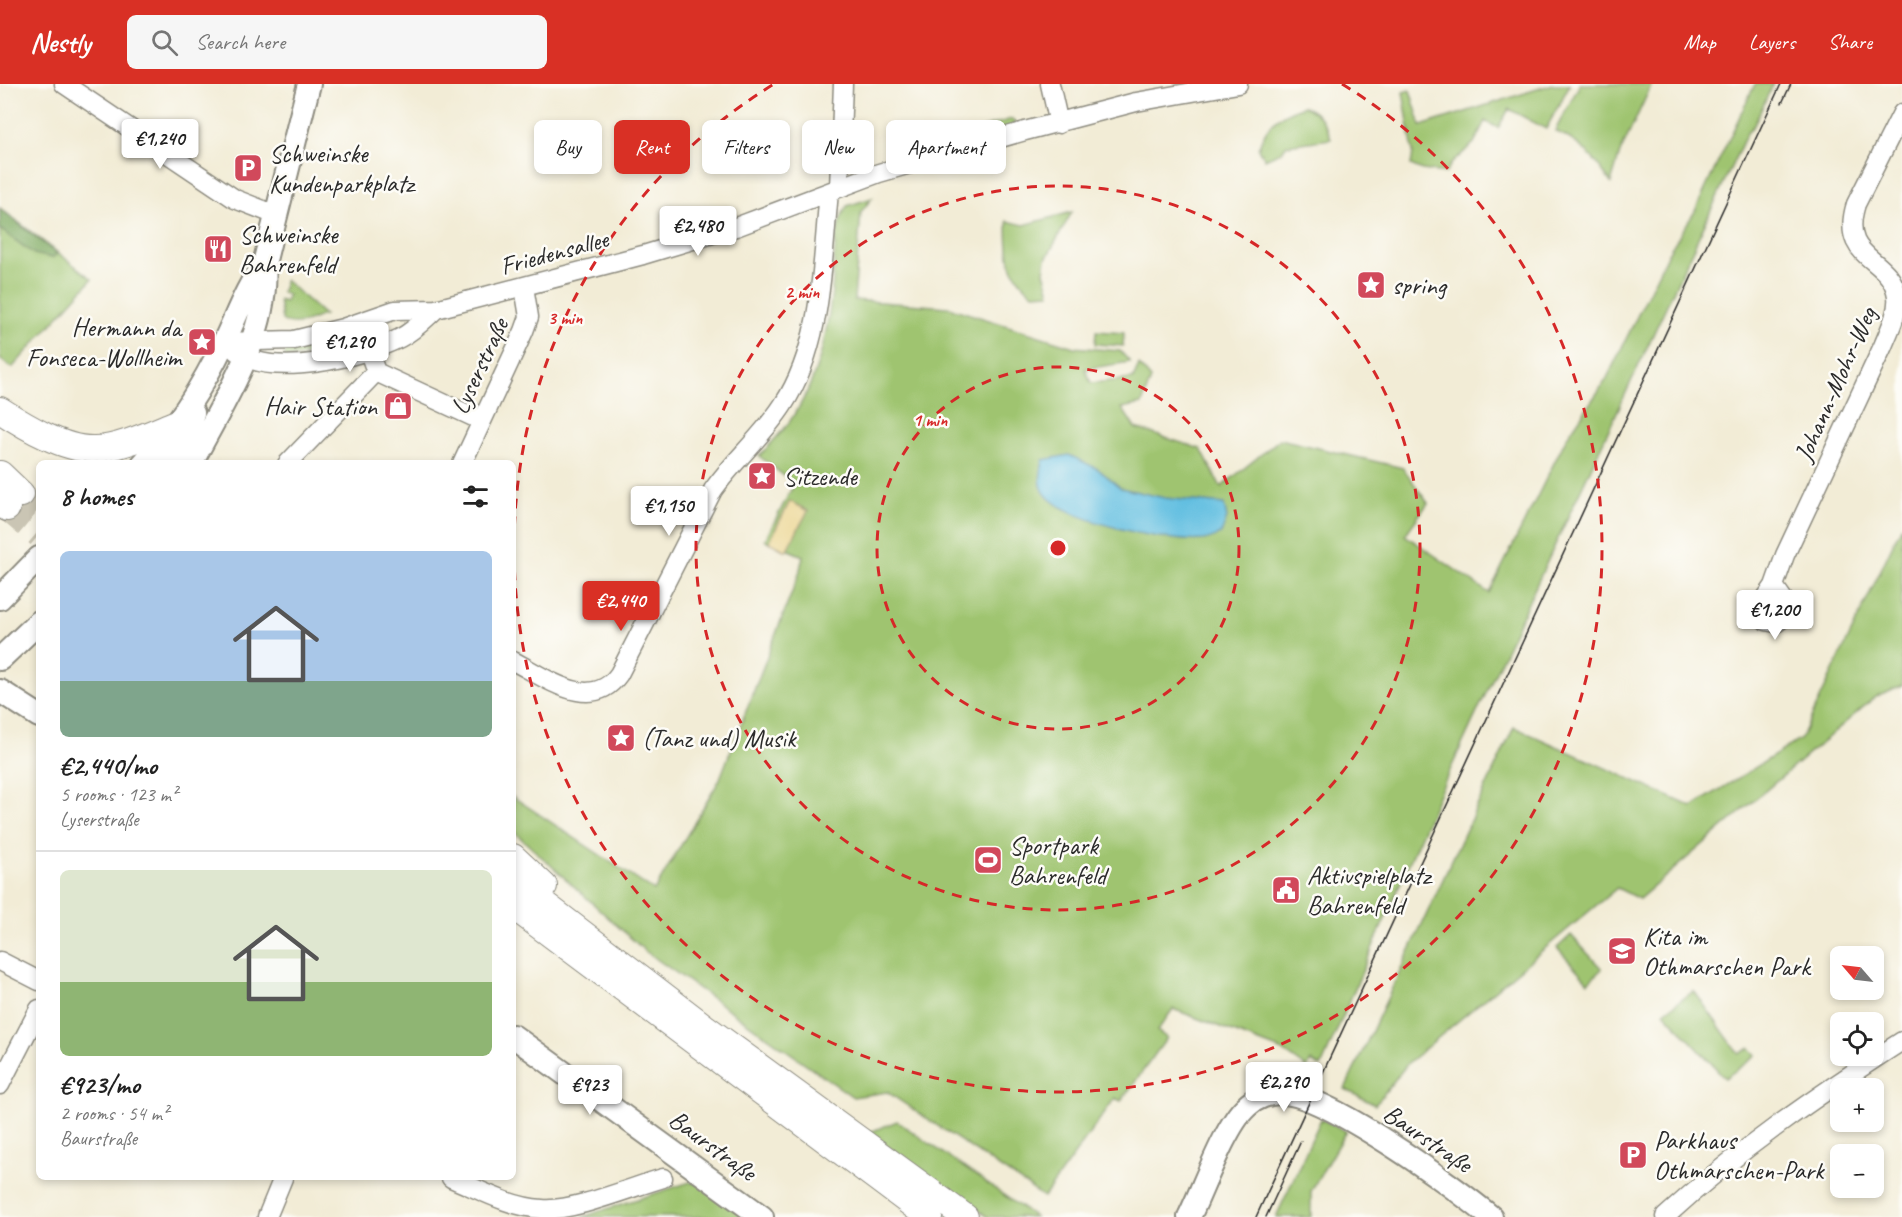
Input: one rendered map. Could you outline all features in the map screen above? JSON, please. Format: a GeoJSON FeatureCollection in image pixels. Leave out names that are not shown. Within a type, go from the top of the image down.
{"type":"FeatureCollection","features":[{"type":"Feature","properties":{"kind":"highway"},"geometry":{"type":"LineString","coordinates":[[0,410],[43,435],[83,449],[107,448],[174,424]]}},
{"type":"Feature","properties":{"kind":"highway"},"geometry":{"type":"LineString","coordinates":[[69,444],[88,460]]}},
{"type":"Feature","properties":{"kind":"highway"},"geometry":{"type":"LineString","coordinates":[[0,474],[9,501]]}},
{"type":"Feature","properties":{"kind":"highway"},"geometry":{"type":"LineString","coordinates":[[516,860],[640,977]]}},
{"type":"Feature","properties":{"kind":"highway"},"geometry":{"type":"LineString","coordinates":[[516,882],[640,977],[965,1217]]}},
{"type":"Feature","properties":{"kind":"highway"},"geometry":{"type":"LineString","coordinates":[[516,908],[929,1217]]}},
{"type":"Feature","properties":{"kind":"main road"},"geometry":{"type":"LineString","coordinates":[[193,460],[248,349],[266,289],[264,264],[309,84]]}},
{"type":"Feature","properties":{"kind":"main road"},"geometry":{"type":"LineString","coordinates":[[147,460],[161,444],[199,388],[224,342],[248,285],[264,264]]}},
{"type":"Feature","properties":{"kind":"main road"},"geometry":{"type":"LineString","coordinates":[[171,460],[192,419],[199,388]]}},
{"type":"Feature","properties":{"kind":"main road"},"geometry":{"type":"LineString","coordinates":[[1,598],[36,561]]}},
{"type":"Feature","properties":{"kind":"main road"},"geometry":{"type":"LineString","coordinates":[[0,659],[36,626]]}},
{"type":"Feature","properties":{"kind":"main road"},"geometry":{"type":"LineString","coordinates":[[0,691],[36,714]]}},
{"type":"Feature","properties":{"kind":"main road","name":"Baurstraße"},"geometry":{"type":"LineString","coordinates":[[516,1038],[762,1217]]}},
{"type":"Feature","properties":{"kind":"main road","name":"Baurstraße"},"geometry":{"type":"LineString","coordinates":[[1189,1217],[1237,1118],[1246,1106],[1258,1098],[1283,1093],[1306,1098],[1368,1130],[1440,1177],[1491,1217]]}},
{"type":"Feature","properties":{"kind":"street"},"geometry":{"type":"LineString","coordinates":[[64,84],[235,199],[276,214]]}},
{"type":"Feature","properties":{"kind":"street"},"geometry":{"type":"LineString","coordinates":[[516,662],[579,693],[601,690],[619,674],[714,490],[728,469],[777,415],[809,350],[834,190],[843,84]]}},
{"type":"Feature","properties":{"kind":"street"},"geometry":{"type":"LineString","coordinates":[[1050,84],[1059,124]]}},
{"type":"Feature","properties":{"kind":"street","name":"Friedensallee"},"geometry":{"type":"LineString","coordinates":[[248,349],[360,323],[406,308],[436,309],[524,287],[736,227],[879,173],[1136,102],[1232,85]]}},
{"type":"Feature","properties":{"kind":"street","name":"Johann-Mohr-Weg"},"geometry":{"type":"LineString","coordinates":[[1774,586],[1785,555],[1883,346],[1894,316],[1897,304],[1894,286],[1854,242],[1851,218],[1902,113]]}},
{"type":"Feature","properties":{"kind":"street","name":"Lyserstraße"},"geometry":{"type":"LineString","coordinates":[[464,460],[527,324],[529,317],[524,287]]}},
{"type":"Feature","properties":{"kind":"street","name":"Friedensallee"},"geometry":{"type":"LineString","coordinates":[[224,342],[248,349],[274,365],[306,363],[368,350],[399,339],[413,330],[436,309]]}},
{"type":"Feature","properties":{"kind":"street"},"geometry":{"type":"LineString","coordinates":[[360,323],[376,372],[482,421]]}},
{"type":"Feature","properties":{"kind":"street"},"geometry":{"type":"LineString","coordinates":[[291,460],[376,372]]}},
{"type":"Feature","properties":{"kind":"street"},"geometry":{"type":"LineString","coordinates":[[0,961],[36,979]]}},
{"type":"Feature","properties":{"kind":"street"},"geometry":{"type":"LineString","coordinates":[[0,1085],[36,1015]]}},
{"type":"Feature","properties":{"kind":"street"},"geometry":{"type":"LineString","coordinates":[[1665,1217],[1718,1169],[1776,1124],[1902,1041]]}},
{"type":"Feature","properties":{"kind":"street"},"geometry":{"type":"LineString","coordinates":[[456,1180],[501,1199],[546,1213],[663,1178]]}},
{"type":"Feature","properties":{"kind":"street"},"geometry":{"type":"LineString","coordinates":[[267,1217],[282,1180]]}},
{"type":"Feature","properties":{"kind":"green space"},"geometry":{"type":"Polygon","coordinates":[[[1553,84],[1570,84],[1546,129],[1509,109],[1498,128],[1485,121],[1474,143],[1451,164],[1446,173],[1422,170],[1411,165],[1413,152],[1403,92],[1410,90],[1421,126],[1553,84]]]}},
{"type":"Feature","properties":{"kind":"green space"},"geometry":{"type":"Polygon","coordinates":[[[1580,84],[1652,84],[1620,153],[1611,183],[1587,152],[1555,131],[1580,84]]]}},
{"type":"Feature","properties":{"kind":"green space"},"geometry":{"type":"Polygon","coordinates":[[[1755,84],[1773,84],[1754,125],[1747,133],[1439,794],[1321,1067],[1311,1061],[1307,1068],[1283,1051],[1173,1009],[1157,1031],[1167,1038],[1121,1101],[1115,1098],[1044,1197],[887,1092],[853,1097],[645,951],[516,834],[516,799],[654,891],[719,781],[799,574],[803,556],[765,540],[794,484],[759,456],[790,421],[814,375],[827,325],[836,236],[847,206],[872,198],[861,212],[854,300],[948,307],[1074,347],[1120,351],[1130,362],[1085,369],[1091,383],[1133,379],[1139,365],[1151,379],[1142,404],[1122,408],[1135,428],[1201,449],[1221,487],[1280,439],[1403,468],[1428,503],[1405,535],[1489,593],[1567,437],[1606,380],[1668,253],[1694,213],[1755,84]]]}},
{"type":"Feature","properties":{"kind":"green space"},"geometry":{"type":"Polygon","coordinates":[[[1303,106],[1321,119],[1331,139],[1287,145],[1281,152],[1265,159],[1258,149],[1269,126],[1280,117],[1303,106]]]}},
{"type":"Feature","properties":{"kind":"green space"},"geometry":{"type":"Polygon","coordinates":[[[1011,119],[1018,126],[1006,129],[1006,121],[1011,119]]]}},
{"type":"Feature","properties":{"kind":"green space"},"geometry":{"type":"Polygon","coordinates":[[[0,208],[92,279],[12,368],[0,359],[0,208]]]}},
{"type":"Feature","properties":{"kind":"green space"},"geometry":{"type":"Polygon","coordinates":[[[0,209],[57,254],[52,258],[34,254],[0,229],[0,209]]]}},
{"type":"Feature","properties":{"kind":"green space"},"geometry":{"type":"Polygon","coordinates":[[[1072,212],[1046,259],[1044,272],[1050,293],[1033,294],[1017,277],[1010,262],[1007,221],[1024,225],[1072,212]]]}},
{"type":"Feature","properties":{"kind":"green space"},"geometry":{"type":"Polygon","coordinates":[[[285,280],[324,315],[298,324],[282,320],[279,300],[285,302],[288,295],[282,292],[285,280]]]}},
{"type":"Feature","properties":{"kind":"green space"},"geometry":{"type":"Polygon","coordinates":[[[1096,331],[1124,333],[1123,346],[1095,344],[1096,331]]]}},
{"type":"Feature","properties":{"kind":"green space"},"geometry":{"type":"Polygon","coordinates":[[[345,337],[350,340],[350,345],[340,351],[284,358],[286,349],[304,348],[345,337]]]}},
{"type":"Feature","properties":{"kind":"green space"},"geometry":{"type":"Polygon","coordinates":[[[1902,525],[1902,686],[1874,698],[1639,899],[1617,888],[1408,1063],[1375,1105],[1345,1089],[1514,727],[1692,807],[1801,739],[1902,525]]]}},
{"type":"Feature","properties":{"kind":"green space"},"geometry":{"type":"Polygon","coordinates":[[[1571,935],[1602,969],[1588,982],[1557,948],[1571,935]]]}},
{"type":"Feature","properties":{"kind":"green space"},"geometry":{"type":"Polygon","coordinates":[[[1694,991],[1739,1054],[1750,1048],[1756,1056],[1725,1078],[1664,1012],[1694,991]]]}},
{"type":"Feature","properties":{"kind":"green space"},"geometry":{"type":"Polygon","coordinates":[[[1321,1119],[1346,1131],[1311,1191],[1311,1217],[1276,1217],[1321,1119]]]}},
{"type":"Feature","properties":{"kind":"green space"},"geometry":{"type":"Polygon","coordinates":[[[897,1121],[1035,1217],[988,1217],[868,1133],[897,1121]]]}},
{"type":"Feature","properties":{"kind":"green space"},"geometry":{"type":"Polygon","coordinates":[[[690,1182],[710,1186],[752,1217],[582,1217],[690,1182]]]}},
{"type":"Feature","properties":{"kind":"sand"},"geometry":{"type":"Polygon","coordinates":[[[790,501],[808,511],[786,551],[769,542],[790,501]]]}},
{"type":"Feature","properties":{"kind":"water"},"geometry":{"type":"Polygon","coordinates":[[[1069,455],[1098,469],[1121,488],[1165,498],[1224,504],[1227,518],[1221,534],[1204,540],[1168,538],[1120,529],[1074,514],[1057,505],[1046,495],[1041,483],[1043,460],[1069,455]]]}},
{"type":"Feature","properties":{"kind":"tunnel"},"geometry":{"type":"LineString","coordinates":[[21,494],[36,506]]}},
{"type":"Feature","properties":{"kind":"tunnel"},"geometry":{"type":"LineString","coordinates":[[7,508],[36,532]]}},
{"type":"Feature","properties":{"kind":"tram line"},"geometry":{"type":"LineString","coordinates":[[1256,1217],[1781,84]]}},
{"type":"Feature","properties":{"kind":"tram line"},"geometry":{"type":"LineString","coordinates":[[1782,103],[1791,84]]}},
{"type":"Feature","properties":{"kind":"tram line"},"geometry":{"type":"LineString","coordinates":[[1266,1217],[1301,1141]]}},
{"type":"Feature","properties":{"kind":"place","name":"Schweinske Kundenparkplatz"},"geometry":{"type":"Point","coordinates":[248,168]}},
{"type":"Feature","properties":{"kind":"place","name":"Schweinske Bahrenfeld"},"geometry":{"type":"Point","coordinates":[218,249]}},
{"type":"Feature","properties":{"kind":"place","name":"spring"},"geometry":{"type":"Point","coordinates":[1371,285]}},
{"type":"Feature","properties":{"kind":"place","name":"Hermann da Fonseca-Wollheim"},"geometry":{"type":"Point","coordinates":[202,342]}},
{"type":"Feature","properties":{"kind":"place","name":"Hair Station"},"geometry":{"type":"Point","coordinates":[398,406]}},
{"type":"Feature","properties":{"kind":"place","name":"Sitzende"},"geometry":{"type":"Point","coordinates":[762,476]}},
{"type":"Feature","properties":{"kind":"place","name":"(Tanz und) Musik"},"geometry":{"type":"Point","coordinates":[621,738]}},
{"type":"Feature","properties":{"kind":"place","name":"Sportpark Bahrenfeld"},"geometry":{"type":"Point","coordinates":[988,860]}},
{"type":"Feature","properties":{"kind":"place","name":"Aktivspielplatz Bahrenfeld"},"geometry":{"type":"Point","coordinates":[1286,890]}},
{"type":"Feature","properties":{"kind":"place","name":"Kita im Othmarschen Park"},"geometry":{"type":"Point","coordinates":[1622,951]}},
{"type":"Feature","properties":{"kind":"place","name":"Parkhaus Othmarschen-Park"},"geometry":{"type":"Point","coordinates":[1633,1155]}}]}
